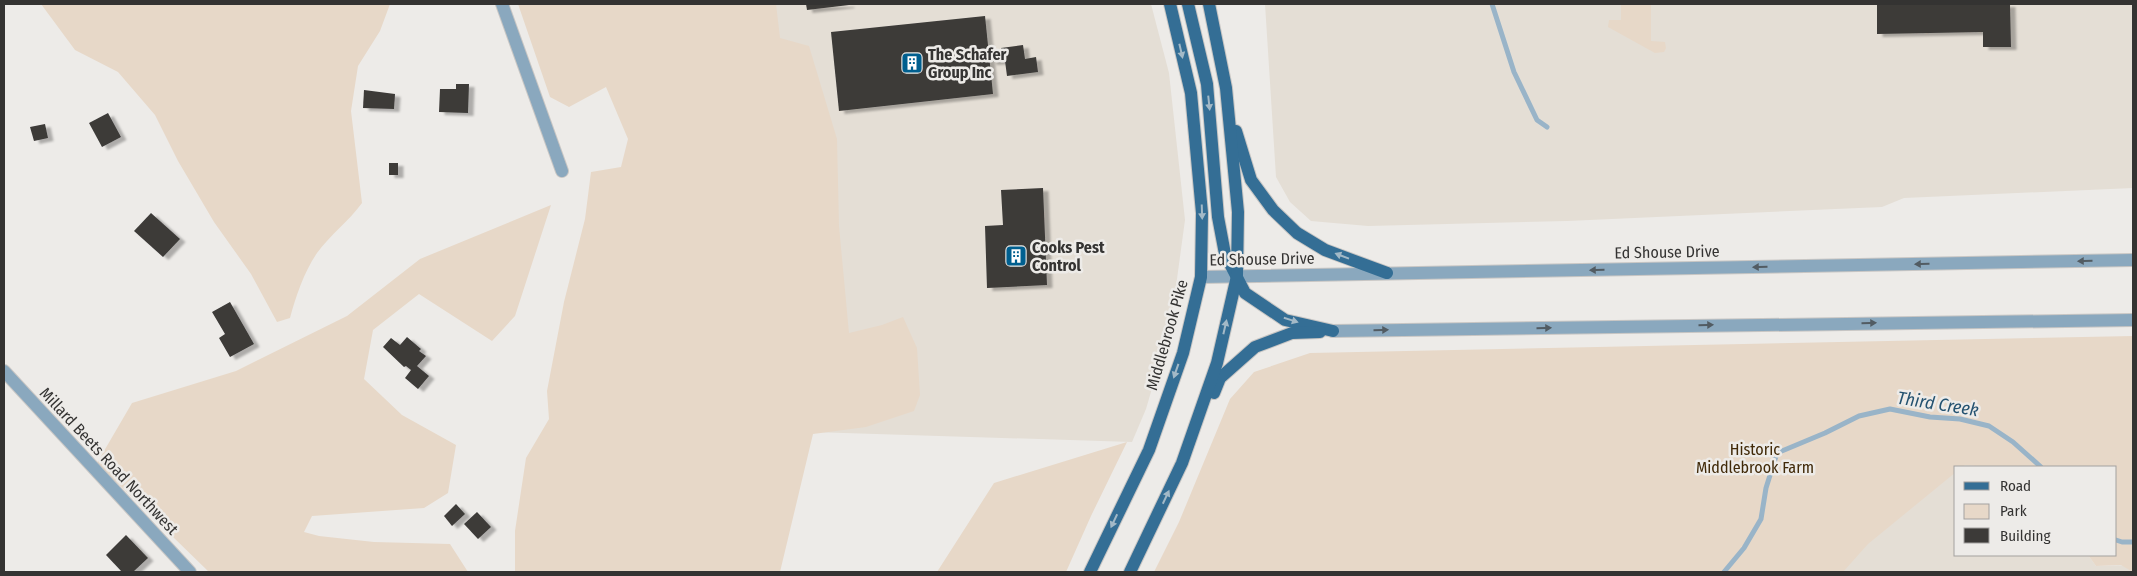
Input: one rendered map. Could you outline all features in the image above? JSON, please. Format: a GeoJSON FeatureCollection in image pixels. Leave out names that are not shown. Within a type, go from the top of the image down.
{"type":"FeatureCollection","features":[{"type":"Feature","properties":{"kind":"main road","name":"Middlebrook Pike"},"geometry":{"type":"LineString","coordinates":[[1090,572],[1149,450],[1183,353],[1201,276],[1202,213],[1191,93],[1170,4]]}},
{"type":"Feature","properties":{"kind":"main road"},"geometry":{"type":"LineString","coordinates":[[1188,4],[1207,84],[1218,217],[1225,254],[1245,293],[1286,320],[1333,331]]}},
{"type":"Feature","properties":{"kind":"main road"},"geometry":{"type":"LineString","coordinates":[[1182,463],[1217,363],[1237,276],[1238,212],[1227,102],[1209,4]]}},
{"type":"Feature","properties":{"kind":"main road"},"geometry":{"type":"LineString","coordinates":[[1227,102],[1251,180],[1273,210],[1297,232],[1325,250],[1387,273]]}},
{"type":"Feature","properties":{"kind":"main road"},"geometry":{"type":"LineString","coordinates":[[1130,572],[1220,378],[1255,347],[1292,334],[1333,331]]}},
{"type":"Feature","properties":{"kind":"street"},"geometry":{"type":"LineString","coordinates":[[502,4],[562,171]]}},
{"type":"Feature","properties":{"kind":"street","name":"Ed Shouse Drive"},"geometry":{"type":"LineString","coordinates":[[1201,276],[2133,260]]}},
{"type":"Feature","properties":{"kind":"street"},"geometry":{"type":"LineString","coordinates":[[1333,331],[2133,320]]}},
{"type":"Feature","properties":{"kind":"street","name":"Millard Beets Road Northwest"},"geometry":{"type":"LineString","coordinates":[[4,372],[190,572]]}},
{"type":"Feature","properties":{"kind":"shaded area"},"geometry":{"type":"Polygon","coordinates":[[[707,4],[1151,4],[1169,73],[1185,220],[1171,323],[1146,409],[1132,442],[781,431],[707,4]]]}},
{"type":"Feature","properties":{"kind":"shaded area"},"geometry":{"type":"Polygon","coordinates":[[[1265,4],[2133,4],[2133,188],[1904,198],[1882,207],[1567,221],[1368,226],[1311,221],[1290,202],[1276,177],[1265,4]]]}},
{"type":"Feature","properties":{"kind":"shaded area"},"geometry":{"type":"Polygon","coordinates":[[[1976,436],[2008,466],[1954,466],[1954,556],[2089,556],[2096,566],[2133,565],[2133,572],[1819,572],[1976,436]]]}},
{"type":"Feature","properties":{"kind":"green space"},"geometry":{"type":"Polygon","coordinates":[[[41,4],[390,4],[380,31],[358,66],[351,111],[362,203],[322,246],[312,260],[301,284],[290,318],[277,322],[251,274],[214,222],[178,161],[155,115],[118,72],[75,50],[41,4]]]}},
{"type":"Feature","properties":{"kind":"green space"},"geometry":{"type":"Polygon","coordinates":[[[518,4],[776,4],[780,38],[809,46],[837,139],[839,226],[849,333],[882,325],[903,317],[917,348],[920,395],[914,411],[866,427],[813,434],[780,572],[515,572],[515,531],[526,458],[549,419],[547,391],[564,302],[585,219],[591,172],[621,167],[628,139],[606,87],[569,107],[550,97],[518,4]]]}},
{"type":"Feature","properties":{"kind":"green space"},"geometry":{"type":"Polygon","coordinates":[[[1621,4],[1651,4],[1651,41],[1665,42],[1666,48],[1664,52],[1655,53],[1608,27],[1609,20],[1621,20],[1621,4]]]}},
{"type":"Feature","properties":{"kind":"green space"},"geometry":{"type":"Polygon","coordinates":[[[551,205],[515,316],[492,341],[419,294],[373,330],[364,379],[402,415],[456,445],[448,493],[424,508],[312,516],[304,532],[319,536],[374,542],[450,544],[468,572],[209,572],[97,463],[132,403],[236,371],[347,316],[420,259],[551,205]]]}},
{"type":"Feature","properties":{"kind":"green space","name":"Historic Middlebrook Farm"},"geometry":{"type":"Polygon","coordinates":[[[2133,336],[2133,572],[2121,565],[2096,566],[2089,556],[2117,556],[2117,466],[1965,465],[1954,466],[1954,474],[1868,544],[1843,572],[1154,572],[1179,522],[1230,399],[1254,372],[1310,353],[2133,336]]]}},
{"type":"Feature","properties":{"kind":"green space"},"geometry":{"type":"Polygon","coordinates":[[[1127,442],[1066,572],[937,572],[994,483],[1127,442]]]}},
{"type":"Feature","properties":{"kind":"building"},"geometry":{"type":"Polygon","coordinates":[[[806,4],[849,4],[849,5],[807,10],[806,4]]]}},
{"type":"Feature","properties":{"kind":"building"},"geometry":{"type":"Polygon","coordinates":[[[1877,4],[2010,4],[2011,47],[1983,47],[1983,32],[1877,34],[1877,4]]]}},
{"type":"Feature","properties":{"kind":"building","name":"The Schafer Group Inc"},"geometry":{"type":"Polygon","coordinates":[[[985,16],[993,94],[839,111],[831,32],[985,16]]]}},
{"type":"Feature","properties":{"kind":"building"},"geometry":{"type":"Polygon","coordinates":[[[1023,45],[1025,59],[1036,57],[1038,72],[1007,76],[1005,61],[991,62],[991,56],[1002,55],[1001,48],[1023,45]]]}},
{"type":"Feature","properties":{"kind":"building"},"geometry":{"type":"Polygon","coordinates":[[[456,84],[469,84],[468,113],[439,112],[440,89],[456,89],[456,84]]]}},
{"type":"Feature","properties":{"kind":"building"},"geometry":{"type":"Polygon","coordinates":[[[364,90],[395,94],[394,109],[363,108],[364,90]]]}},
{"type":"Feature","properties":{"kind":"building"},"geometry":{"type":"Polygon","coordinates":[[[108,113],[121,137],[102,147],[89,123],[108,113]]]}},
{"type":"Feature","properties":{"kind":"building"},"geometry":{"type":"Polygon","coordinates":[[[45,124],[48,138],[34,141],[30,127],[45,124]]]}},
{"type":"Feature","properties":{"kind":"building"},"geometry":{"type":"Polygon","coordinates":[[[389,163],[398,163],[398,175],[389,175],[389,163]]]}},
{"type":"Feature","properties":{"kind":"building","name":"Cooks Pest Control"},"geometry":{"type":"Polygon","coordinates":[[[1043,188],[1047,285],[987,288],[985,226],[1003,225],[1001,190],[1043,188]]]}},
{"type":"Feature","properties":{"kind":"building"},"geometry":{"type":"Polygon","coordinates":[[[151,213],[180,239],[163,257],[134,231],[151,213]]]}},
{"type":"Feature","properties":{"kind":"building"},"geometry":{"type":"Polygon","coordinates":[[[230,302],[254,344],[230,357],[219,338],[225,334],[212,312],[230,302]]]}},
{"type":"Feature","properties":{"kind":"building"},"geometry":{"type":"Polygon","coordinates":[[[407,337],[426,356],[417,366],[429,376],[418,389],[405,378],[411,370],[406,366],[404,367],[383,347],[391,338],[400,345],[407,337]]]}},
{"type":"Feature","properties":{"kind":"building"},"geometry":{"type":"Polygon","coordinates":[[[456,504],[465,514],[452,526],[444,516],[456,504]]]}},
{"type":"Feature","properties":{"kind":"building"},"geometry":{"type":"Polygon","coordinates":[[[477,512],[491,527],[478,539],[464,524],[477,512]]]}},
{"type":"Feature","properties":{"kind":"building"},"geometry":{"type":"Polygon","coordinates":[[[126,535],[148,558],[133,572],[122,572],[106,555],[126,535]]]}},
{"type":"Feature","properties":{"kind":"waterway"},"geometry":{"type":"LineString","coordinates":[[1492,4],[1514,72],[1537,120],[1547,127]]}},
{"type":"Feature","properties":{"kind":"waterway","name":"Third Creek"},"geometry":{"type":"LineString","coordinates":[[1724,572],[1744,548],[1761,519],[1766,488],[1777,453],[1825,433],[1859,416],[1890,409],[1930,417],[1960,419],[1989,426],[2013,442],[2040,466]]}},
{"type":"Feature","properties":{"kind":"waterway","name":"Third Creek"},"geometry":{"type":"LineString","coordinates":[[2117,540],[2133,542]]}},
{"type":"Feature","properties":{"kind":"place","name":"The Schafer Group Inc"},"geometry":{"type":"Point","coordinates":[912,63]}},
{"type":"Feature","properties":{"kind":"place","name":"Cooks Pest Control"},"geometry":{"type":"Point","coordinates":[1016,256]}}]}
